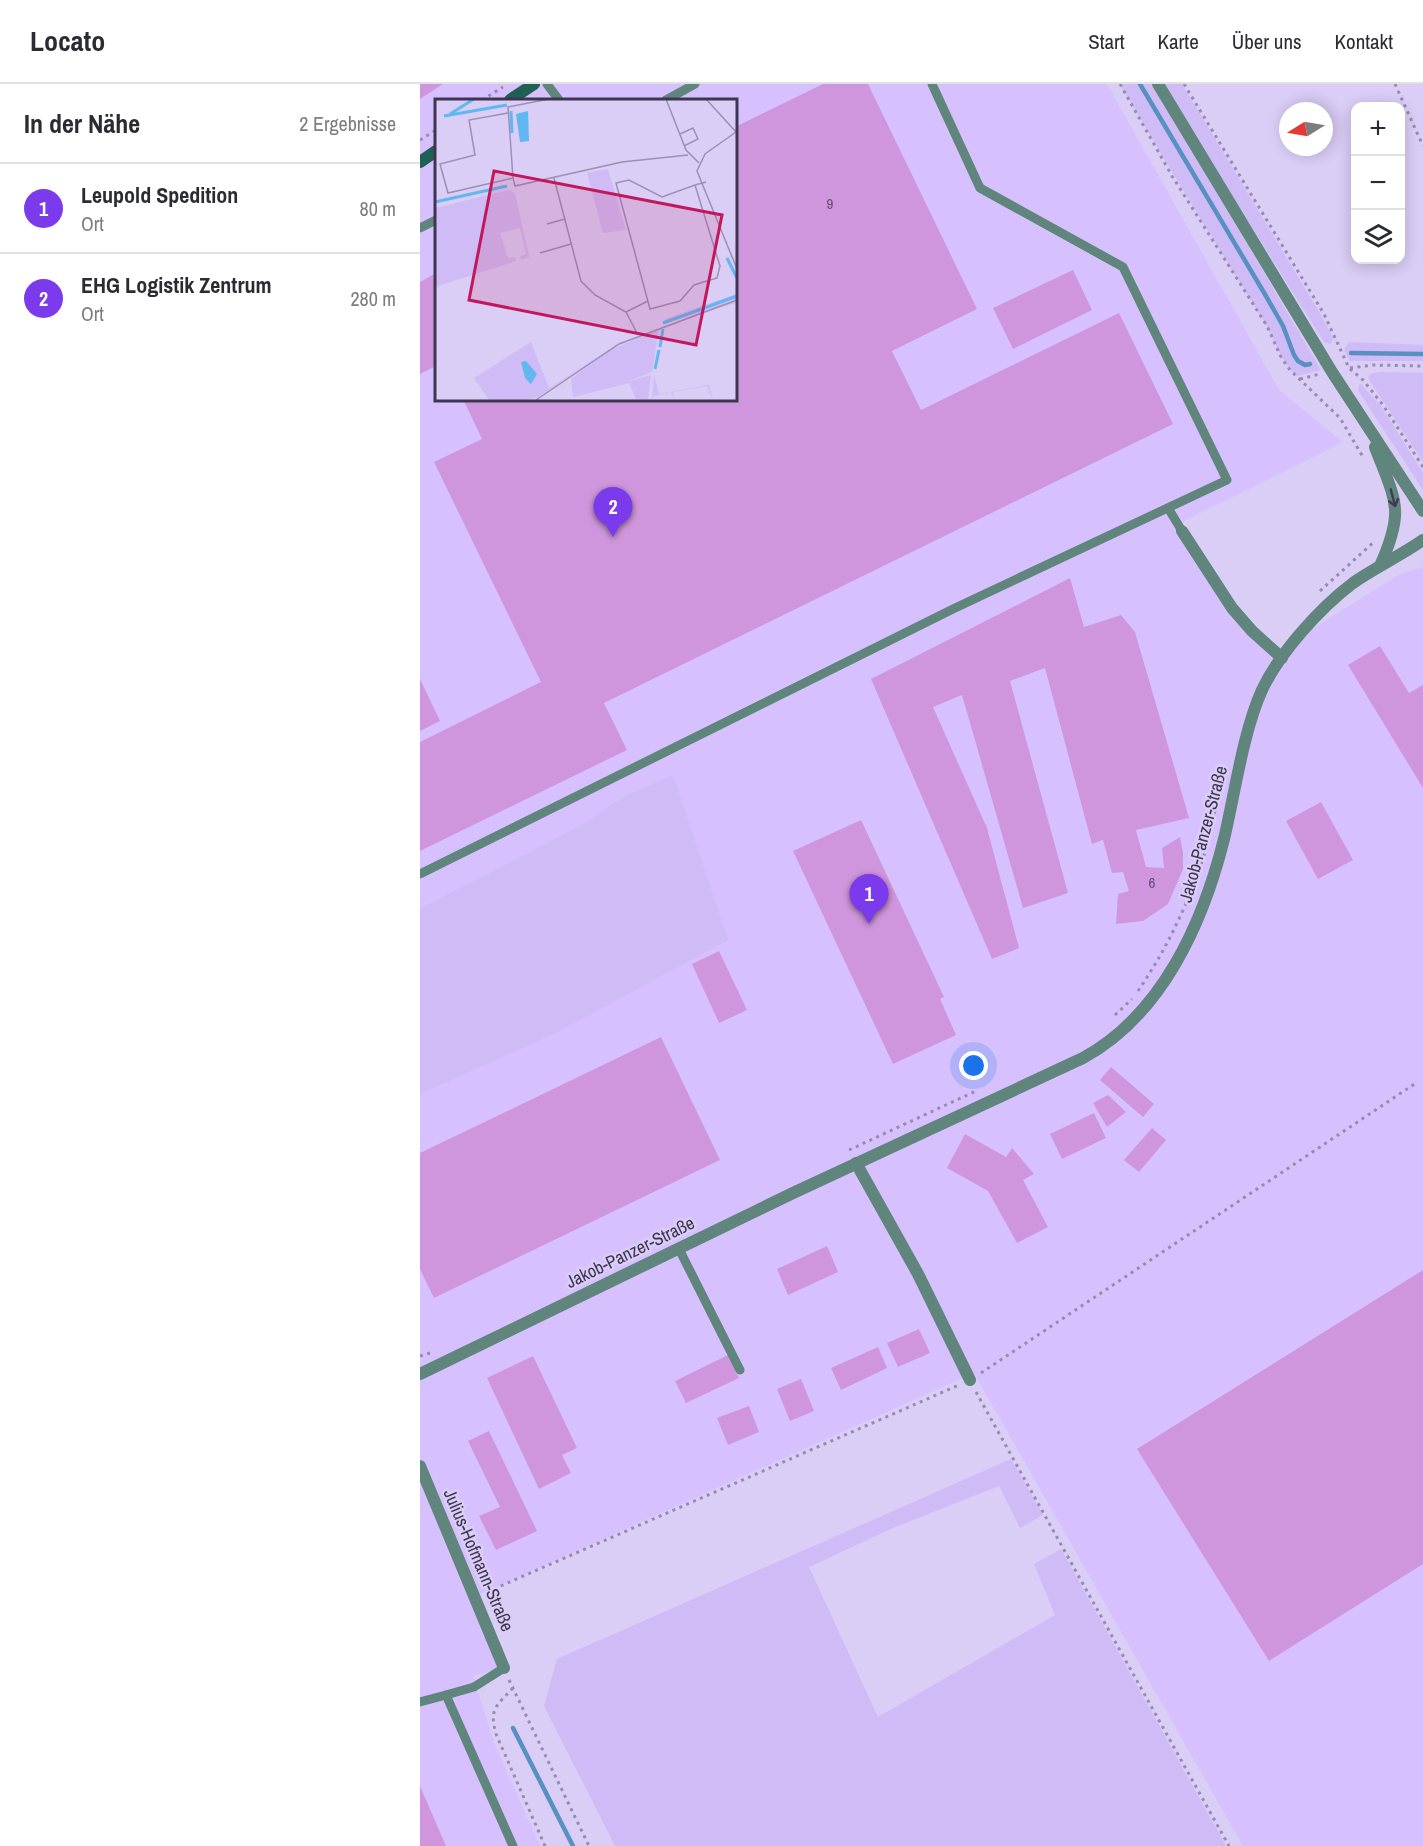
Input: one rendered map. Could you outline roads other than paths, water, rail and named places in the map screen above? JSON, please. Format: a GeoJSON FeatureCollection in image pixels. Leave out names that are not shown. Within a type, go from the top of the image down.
{"type":"FeatureCollection","features":[{"type":"Feature","properties":{"kind":"main road"},"geometry":{"type":"LineString","coordinates":[[512,99],[534,84]]}},
{"type":"Feature","properties":{"kind":"main road"},"geometry":{"type":"LineString","coordinates":[[420,162],[435,152]]}},
{"type":"Feature","properties":{"kind":"street"},"geometry":{"type":"LineString","coordinates":[[1158,84],[1332,372],[1423,511]]}},
{"type":"Feature","properties":{"kind":"street"},"geometry":{"type":"LineString","coordinates":[[1366,424],[1396,505],[1396,523],[1392,539],[1380,566]]}},
{"type":"Feature","properties":{"kind":"street"},"geometry":{"type":"LineString","coordinates":[[1182,531],[1232,608],[1252,632],[1282,658]]}},
{"type":"Feature","properties":{"kind":"street","name":"Jakob-Panzer-Straße"},"geometry":{"type":"LineString","coordinates":[[420,1374],[856,1163],[1097,1050],[1122,1030],[1159,990],[1181,955],[1212,882],[1251,723],[1263,690],[1282,658],[1299,636],[1352,584],[1423,540]]}},
{"type":"Feature","properties":{"kind":"street"},"geometry":{"type":"LineString","coordinates":[[856,1163],[918,1274],[970,1380]]}},
{"type":"Feature","properties":{"kind":"street","name":"Julius-Hofmann-Straße"},"geometry":{"type":"LineString","coordinates":[[420,1466],[504,1668]]}},
{"type":"Feature","properties":{"kind":"lane"},"geometry":{"type":"LineString","coordinates":[[547,84],[558,99]]}},
{"type":"Feature","properties":{"kind":"lane"},"geometry":{"type":"LineString","coordinates":[[668,99],[695,84]]}},
{"type":"Feature","properties":{"kind":"lane"},"geometry":{"type":"LineString","coordinates":[[420,874],[953,609],[1227,480],[1124,267],[980,188],[932,84]]}},
{"type":"Feature","properties":{"kind":"lane"},"geometry":{"type":"LineString","coordinates":[[420,228],[435,220]]}},
{"type":"Feature","properties":{"kind":"lane"},"geometry":{"type":"LineString","coordinates":[[1168,508],[1182,531]]}},
{"type":"Feature","properties":{"kind":"lane"},"geometry":{"type":"LineString","coordinates":[[679,1249],[740,1370]]}},
{"type":"Feature","properties":{"kind":"lane"},"geometry":{"type":"LineString","coordinates":[[420,1702],[474,1687],[504,1668]]}},
{"type":"Feature","properties":{"kind":"lane"},"geometry":{"type":"LineString","coordinates":[[446,1695],[513,1846]]}},
{"type":"Feature","properties":{"kind":"waterway"},"geometry":{"type":"LineString","coordinates":[[1140,84],[1266,296],[1283,326],[1294,355],[1305,365],[1310,364]]}},
{"type":"Feature","properties":{"kind":"waterway"},"geometry":{"type":"LineString","coordinates":[[1351,353],[1423,354]]}},
{"type":"Feature","properties":{"kind":"waterway"},"geometry":{"type":"LineString","coordinates":[[513,1728],[573,1846]]}},
{"type":"Feature","properties":{"kind":"place","name":"EHG Logistik Zentrum"},"geometry":{"type":"Point","coordinates":[613,537]}},
{"type":"Feature","properties":{"kind":"place","name":"Leupold Spedition"},"geometry":{"type":"Point","coordinates":[869,924]}}]}
